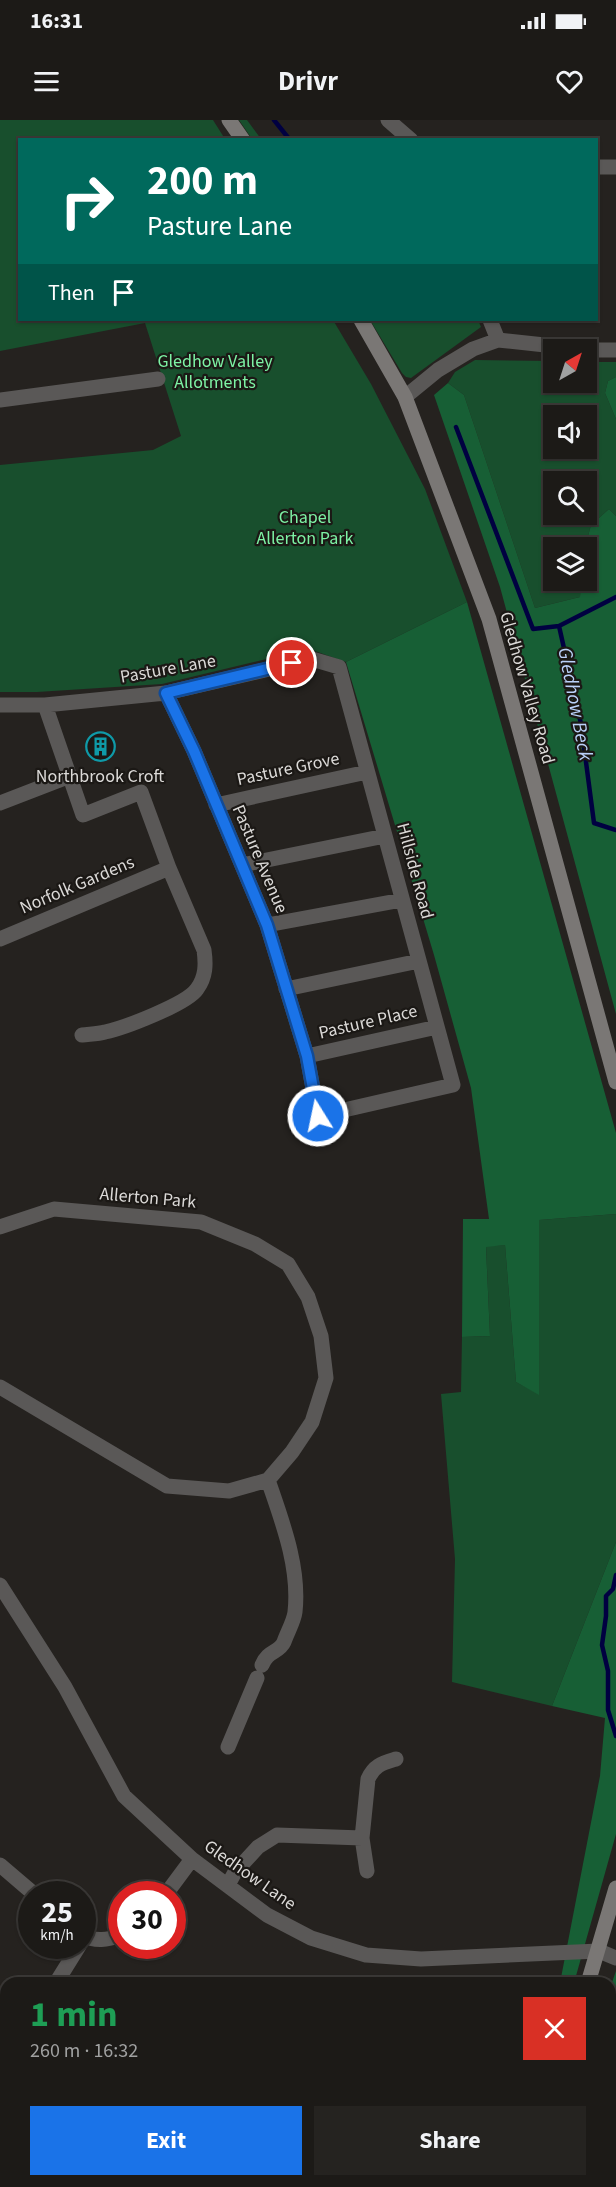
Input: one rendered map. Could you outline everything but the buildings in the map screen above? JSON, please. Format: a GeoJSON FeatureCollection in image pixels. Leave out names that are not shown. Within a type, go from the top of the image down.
{"type":"FeatureCollection","features":[{"type":"Feature","properties":{"kind":"street"},"geometry":{"type":"LineString","coordinates":[[229,120],[242,138]]}},
{"type":"Feature","properties":{"kind":"street"},"geometry":{"type":"LineString","coordinates":[[388,120],[409,138]]}},
{"type":"Feature","properties":{"kind":"street"},"geometry":{"type":"LineString","coordinates":[[598,167],[616,167]]}},
{"type":"Feature","properties":{"kind":"street","name":"Gledhow Valley Road"},"geometry":{"type":"LineString","coordinates":[[362,321],[405,396],[489,619],[616,1082]]}},
{"type":"Feature","properties":{"kind":"street"},"geometry":{"type":"LineString","coordinates":[[490,321],[498,340]]}},
{"type":"Feature","properties":{"kind":"street"},"geometry":{"type":"LineString","coordinates":[[405,396],[438,370],[473,349],[498,340],[591,350],[616,350]]}},
{"type":"Feature","properties":{"kind":"street"},"geometry":{"type":"LineString","coordinates":[[0,400],[158,379]]}},
{"type":"Feature","properties":{"kind":"street","name":"Pasture Lane"},"geometry":{"type":"LineString","coordinates":[[0,705],[45,705],[166,693],[312,659],[339,667]]}},
{"type":"Feature","properties":{"kind":"street","name":"Hillside Road"},"geometry":{"type":"LineString","coordinates":[[318,1116],[453,1085],[339,667]]}},
{"type":"Feature","properties":{"kind":"street","name":"Pasture Avenue"},"geometry":{"type":"LineString","coordinates":[[166,693],[194,751],[267,925],[307,1056],[318,1116]]}},
{"type":"Feature","properties":{"kind":"street"},"geometry":{"type":"LineString","coordinates":[[45,705],[83,815],[141,792],[169,868],[204,950],[206,964],[204,979],[196,992],[185,1001],[107,1032],[82,1035]]}},
{"type":"Feature","properties":{"kind":"street","name":"Pasture Grove"},"geometry":{"type":"LineString","coordinates":[[216,805],[367,772]]}},
{"type":"Feature","properties":{"kind":"street"},"geometry":{"type":"LineString","coordinates":[[0,803],[70,776]]}},
{"type":"Feature","properties":{"kind":"street"},"geometry":{"type":"LineString","coordinates":[[242,865],[385,836]]}},
{"type":"Feature","properties":{"kind":"street","name":"Norfolk Gardens"},"geometry":{"type":"LineString","coordinates":[[0,939],[169,868]]}},
{"type":"Feature","properties":{"kind":"street"},"geometry":{"type":"LineString","coordinates":[[267,925],[402,900]]}},
{"type":"Feature","properties":{"kind":"street"},"geometry":{"type":"LineString","coordinates":[[286,989],[419,962]]}},
{"type":"Feature","properties":{"kind":"street","name":"Pasture Place"},"geometry":{"type":"LineString","coordinates":[[307,1056],[437,1027]]}},
{"type":"Feature","properties":{"kind":"street","name":"Allerton Park"},"geometry":{"type":"LineString","coordinates":[[0,1227],[54,1209],[201,1222],[255,1244],[288,1263],[308,1297],[321,1336],[326,1378],[312,1422],[292,1452],[268,1480]]}},
{"type":"Feature","properties":{"kind":"street"},"geometry":{"type":"LineString","coordinates":[[0,1387],[167,1486],[229,1491],[268,1480],[286,1535],[294,1577],[295,1613],[282,1646],[265,1656],[228,1747]]}},
{"type":"Feature","properties":{"kind":"street","name":"Gledhow Lane"},"geometry":{"type":"LineString","coordinates":[[0,1585],[65,1687],[124,1796],[192,1859],[267,1915],[311,1938],[366,1955],[421,1959],[598,1951],[616,1958]]}},
{"type":"Feature","properties":{"kind":"street"},"geometry":{"type":"LineString","coordinates":[[366,1871],[362,1838],[368,1779],[372,1770],[380,1764],[396,1759]]}},
{"type":"Feature","properties":{"kind":"street"},"geometry":{"type":"LineString","coordinates":[[228,1885],[235,1872],[258,1846],[278,1835],[362,1838]]}},
{"type":"Feature","properties":{"kind":"street"},"geometry":{"type":"LineString","coordinates":[[176,1881],[192,1859]]}},
{"type":"Feature","properties":{"kind":"street"},"geometry":{"type":"LineString","coordinates":[[0,1865],[19,1881]]}},
{"type":"Feature","properties":{"kind":"street"},"geometry":{"type":"LineString","coordinates":[[590,1977],[616,1888]]}},
{"type":"Feature","properties":{"kind":"street"},"geometry":{"type":"LineString","coordinates":[[60,1977],[70,1959]]}},
{"type":"Feature","properties":{"kind":"green space","name":"Chapel Allerton Park"},"geometry":{"type":"Polygon","coordinates":[[[0,120],[213,120],[224,138],[18,138],[18,321],[334,321],[371,384],[425,489],[467,602],[346,662],[309,649],[162,684],[37,692],[0,692],[0,465],[153,450],[181,436],[145,323],[0,351],[0,120]]]}},
{"type":"Feature","properties":{"kind":"green space"},"geometry":{"type":"Polygon","coordinates":[[[239,120],[247,120],[260,138],[251,138],[239,120]]]}},
{"type":"Feature","properties":{"kind":"green space"},"geometry":{"type":"Polygon","coordinates":[[[371,321],[478,321],[481,327],[411,378],[402,373],[371,321]]]}},
{"type":"Feature","properties":{"kind":"green space"},"geometry":{"type":"Polygon","coordinates":[[[475,360],[543,361],[543,393],[597,393],[597,362],[616,362],[616,377],[608,381],[605,393],[616,419],[616,516],[609,509],[597,520],[597,471],[543,471],[543,525],[591,525],[588,537],[543,537],[543,591],[580,591],[580,597],[535,608],[464,395],[448,383],[455,372],[475,360]]]}},
{"type":"Feature","properties":{"kind":"green space"},"geometry":{"type":"Polygon","coordinates":[[[616,377],[616,419],[605,393],[608,381],[616,377]]]}},
{"type":"Feature","properties":{"kind":"green space"},"geometry":{"type":"Polygon","coordinates":[[[448,383],[464,395],[535,608],[580,597],[580,591],[597,591],[597,537],[588,537],[591,525],[597,525],[597,520],[609,509],[616,516],[616,1014],[500,587],[434,395],[448,383]]]}},
{"type":"Feature","properties":{"kind":"green space"},"geometry":{"type":"Polygon","coordinates":[[[467,602],[616,1133],[616,1214],[539,1220],[539,1395],[516,1382],[505,1245],[486,1247],[490,1336],[462,1337],[463,1219],[489,1219],[471,1088],[434,955],[346,662],[467,602]]]}},
{"type":"Feature","properties":{"kind":"green space"},"geometry":{"type":"Polygon","coordinates":[[[616,1214],[616,1542],[552,1706],[452,1682],[455,1559],[441,1394],[461,1392],[462,1337],[490,1336],[486,1246],[505,1245],[516,1382],[539,1394],[539,1220],[616,1214]]]}},
{"type":"Feature","properties":{"kind":"green space"},"geometry":{"type":"Polygon","coordinates":[[[616,1542],[616,1834],[576,1977],[561,1977],[600,1776],[605,1718],[552,1706],[616,1542]]]}},
{"type":"Feature","properties":{"kind":"waterway"},"geometry":{"type":"LineString","coordinates":[[274,120],[288,138]]}},
{"type":"Feature","properties":{"kind":"waterway"},"geometry":{"type":"LineString","coordinates":[[456,427],[533,629],[559,626]]}},
{"type":"Feature","properties":{"kind":"waterway","name":"Gledhow Beck"},"geometry":{"type":"LineString","coordinates":[[616,597],[559,626],[581,724],[594,823],[616,830]]}},
{"type":"Feature","properties":{"kind":"waterway","name":"Gledhow Beck"},"geometry":{"type":"LineString","coordinates":[[616,1575],[613,1589],[606,1596],[602,1645],[608,1671],[608,1710],[616,1736]]}},
{"type":"Feature","properties":{"kind":"place","name":"Northbrook Croft"},"geometry":{"type":"Point","coordinates":[100,747]}},
{"type":"Feature","properties":{"kind":"route"},"geometry":{"type":"LineString","coordinates":[[292,663],[166,693],[194,751],[267,925],[307,1056],[318,1116]]}},
{"type":"Feature","properties":{"kind":"park label","name":"Gledhow Valley Allotments"},"geometry":{"type":"Point","coordinates":[215,371]}}]}
